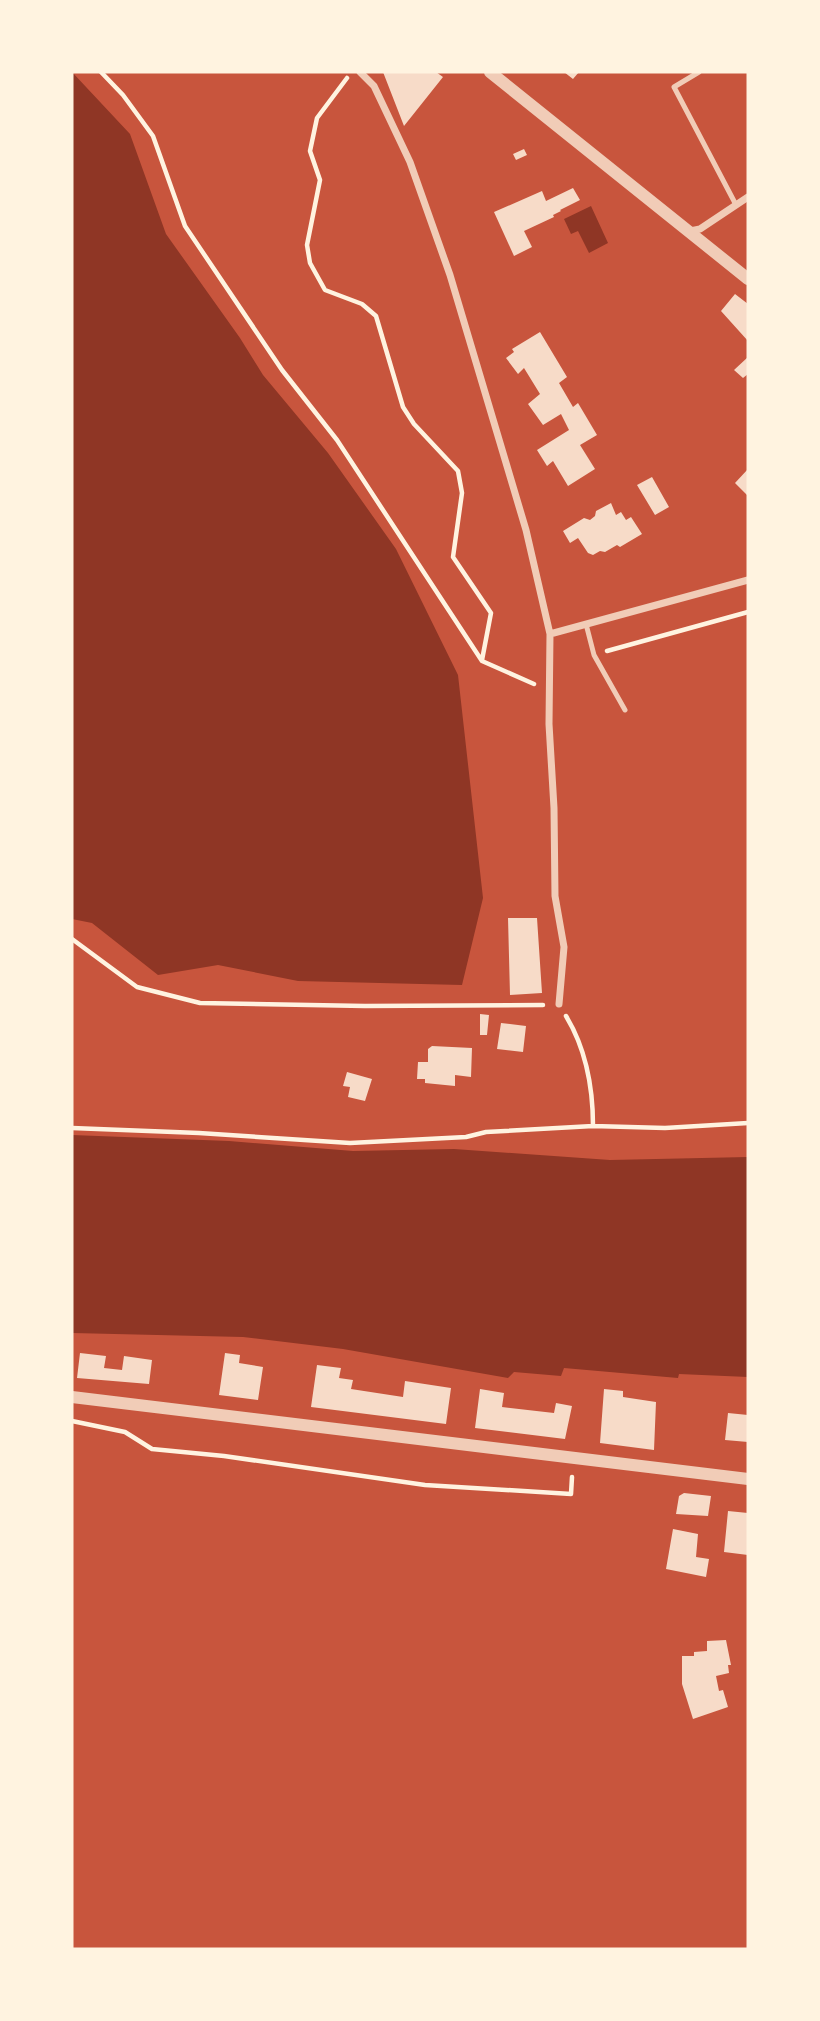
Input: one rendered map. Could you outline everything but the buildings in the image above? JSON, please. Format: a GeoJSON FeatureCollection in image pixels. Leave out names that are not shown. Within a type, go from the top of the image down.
{"type":"FeatureCollection","features":[{"type":"Feature","properties":{"kind":"street"},"geometry":{"type":"LineString","coordinates":[[360,72],[374,86],[410,162],[450,275],[526,530],[550,634],[555,895],[564,947],[559,1004]]}},
{"type":"Feature","properties":{"kind":"street"},"geometry":{"type":"LineString","coordinates":[[490,72],[748,279]]}},
{"type":"Feature","properties":{"kind":"street"},"geometry":{"type":"LineString","coordinates":[[689,232],[700,229],[748,197]]}},
{"type":"Feature","properties":{"kind":"street"},"geometry":{"type":"LineString","coordinates":[[550,634],[748,580]]}},
{"type":"Feature","properties":{"kind":"street"},"geometry":{"type":"LineString","coordinates":[[72,1397],[748,1479]]}},
{"type":"Feature","properties":{"kind":"lane"},"geometry":{"type":"LineString","coordinates":[[699,72],[674,87],[736,203]]}},
{"type":"Feature","properties":{"kind":"lane"},"geometry":{"type":"LineString","coordinates":[[586,624],[594,655],[625,710]]}},
{"type":"Feature","properties":{"kind":"path"},"geometry":{"type":"LineString","coordinates":[[101,72],[123,95],[153,136],[185,226],[282,370],[337,440],[482,661],[549,690]]}},
{"type":"Feature","properties":{"kind":"path"},"geometry":{"type":"LineString","coordinates":[[352,72],[317,118],[310,151],[320,180],[307,245],[310,263],[325,290],[362,304],[376,316],[403,407],[414,424],[458,471],[462,493],[453,557],[491,613],[482,661]]}},
{"type":"Feature","properties":{"kind":"path"},"geometry":{"type":"LineString","coordinates":[[594,655],[748,612]]}},
{"type":"Feature","properties":{"kind":"path"},"geometry":{"type":"LineString","coordinates":[[72,939],[137,987],[200,1003],[406,1006],[559,1004],[575,1030],[588,1075],[593,1102],[593,1126]]}},
{"type":"Feature","properties":{"kind":"path"},"geometry":{"type":"LineString","coordinates":[[72,1128],[350,1143],[466,1137],[486,1132],[593,1126],[665,1128],[748,1123]]}},
{"type":"Feature","properties":{"kind":"path"},"geometry":{"type":"LineString","coordinates":[[72,1420],[125,1432],[152,1449],[224,1456],[450,1487],[571,1494],[574,1458]]}},
{"type":"Feature","properties":{"kind":"shaded area"},"geometry":{"type":"Polygon","coordinates":[[[72,72],[130,134],[166,234],[263,375],[328,453],[396,549],[458,675],[483,898],[462,985],[298,981],[218,965],[158,975],[92,923],[72,919],[72,72]]]}},
{"type":"Feature","properties":{"kind":"shaded area"},"geometry":{"type":"Polygon","coordinates":[[[591,206],[608,243],[589,253],[578,231],[571,234],[564,219],[591,206]]]}},
{"type":"Feature","properties":{"kind":"shaded area"},"geometry":{"type":"Polygon","coordinates":[[[72,1135],[229,1141],[353,1151],[454,1149],[610,1160],[748,1157],[748,1377],[679,1374],[678,1378],[564,1368],[561,1376],[514,1372],[508,1378],[343,1349],[243,1337],[72,1333],[72,1135]]]}}]}
